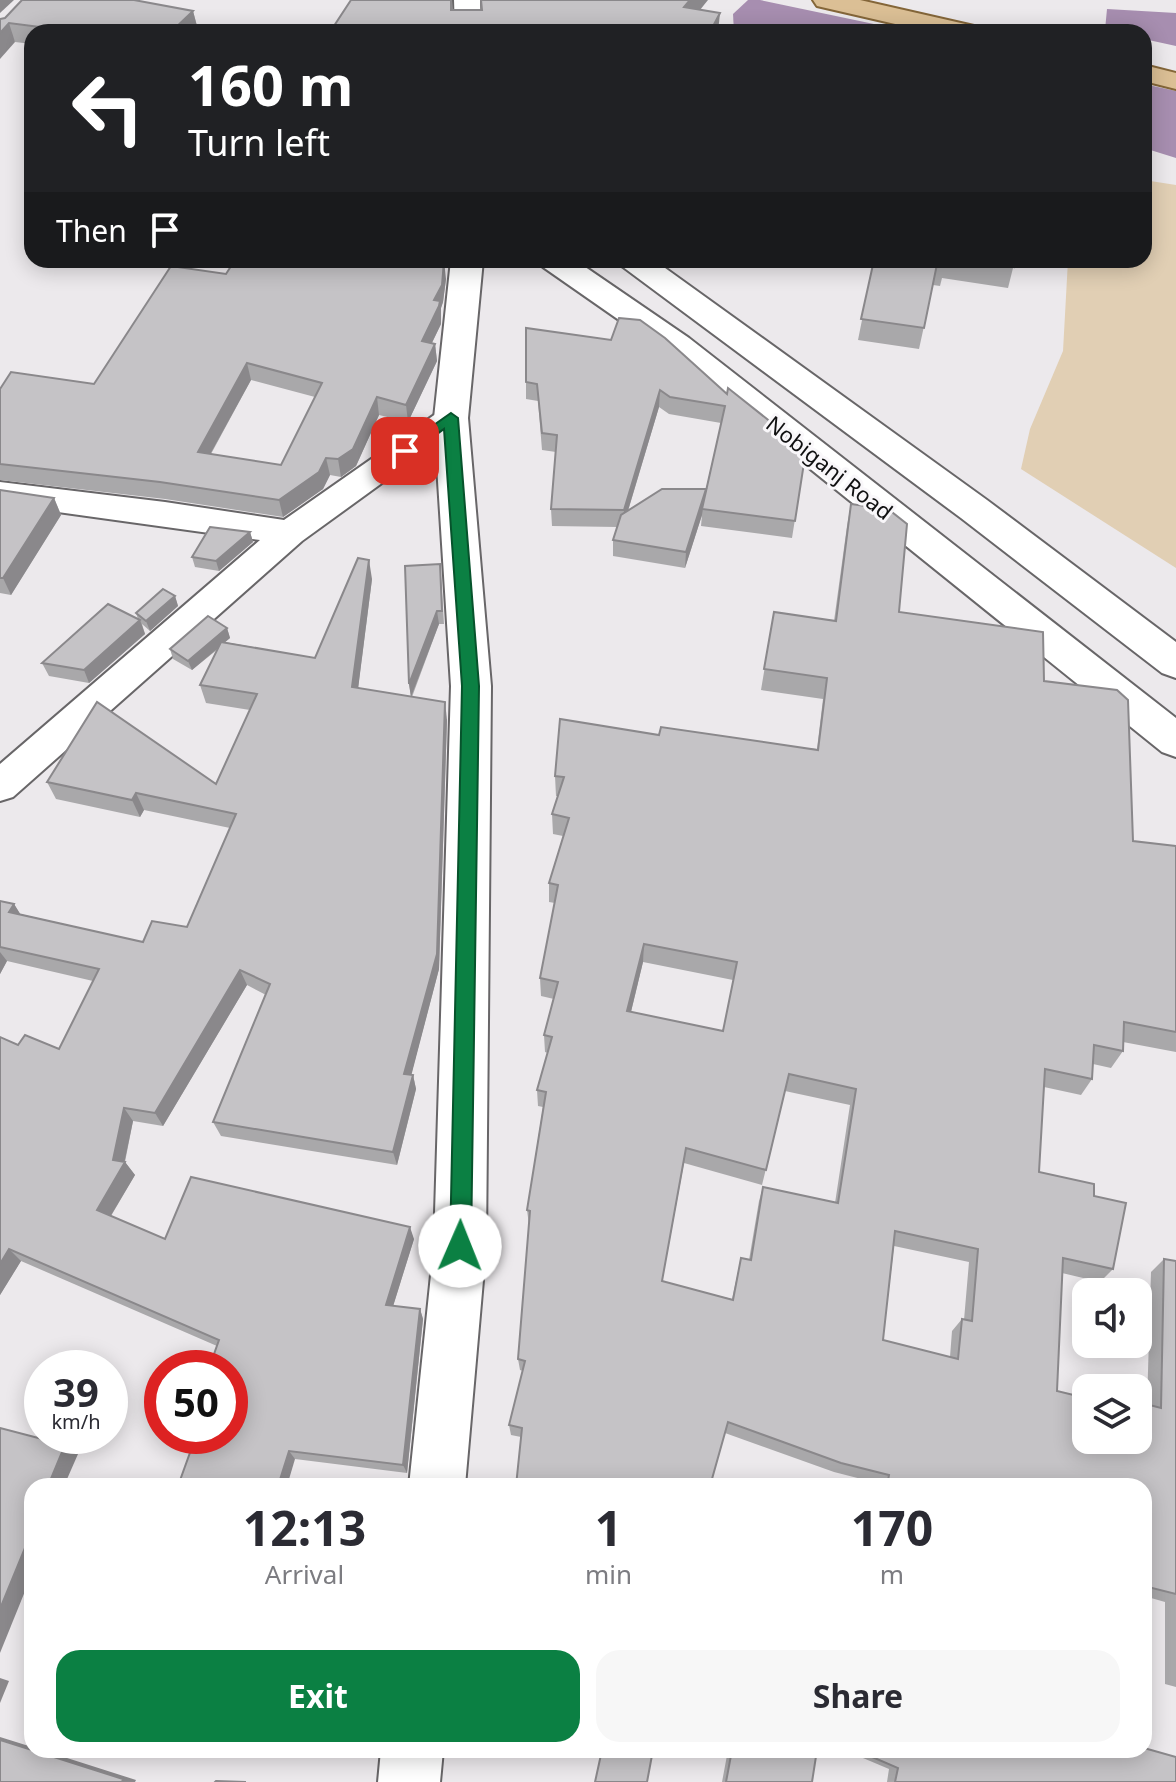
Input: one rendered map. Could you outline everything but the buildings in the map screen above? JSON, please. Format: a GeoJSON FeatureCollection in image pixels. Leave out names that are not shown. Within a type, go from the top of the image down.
{"type":"FeatureCollection","features":[{"type":"Feature","properties":{"kind":"main road"},"geometry":{"type":"LineString","coordinates":[[467,0],[468,24]]}},
{"type":"Feature","properties":{"kind":"main road"},"geometry":{"type":"LineString","coordinates":[[826,0],[930,24]]}},
{"type":"Feature","properties":{"kind":"main road"},"geometry":{"type":"LineString","coordinates":[[1152,75],[1176,81]]}},
{"type":"Feature","properties":{"kind":"main road"},"geometry":{"type":"LineString","coordinates":[[438,1478],[460,1246],[471,686],[451,418],[466,268]]}},
{"type":"Feature","properties":{"kind":"main road","name":"Nobiganj Road"},"geometry":{"type":"LineString","coordinates":[[566,268],[677,345],[1176,741]]}},
{"type":"Feature","properties":{"kind":"main road"},"geometry":{"type":"LineString","coordinates":[[645,268],[974,509],[1176,663]]}},
{"type":"Feature","properties":{"kind":"main road"},"geometry":{"type":"LineString","coordinates":[[409,1782],[411,1758]]}},
{"type":"Feature","properties":{"kind":"street"},"geometry":{"type":"LineString","coordinates":[[0,786],[290,533],[451,418]]}},
{"type":"Feature","properties":{"kind":"street"},"geometry":{"type":"LineString","coordinates":[[0,493],[165,513],[290,533]]}},
{"type":"Feature","properties":{"kind":"shaded area"},"geometry":{"type":"Polygon","coordinates":[[[748,0],[760,0],[874,24],[734,24],[733,14],[748,0]]]}},
{"type":"Feature","properties":{"kind":"shaded area"},"geometry":{"type":"Polygon","coordinates":[[[1107,9],[1176,13],[1176,46],[1152,41],[1152,24],[1106,24],[1107,9]]]}},
{"type":"Feature","properties":{"kind":"shaded area"},"geometry":{"type":"Polygon","coordinates":[[[1152,86],[1176,91],[1176,158],[1152,150],[1152,86]]]}},
{"type":"Feature","properties":{"kind":"shaded area"},"geometry":{"type":"Polygon","coordinates":[[[1152,181],[1176,185],[1176,568],[1021,469],[1030,429],[1063,351],[1068,268],[1152,268],[1152,181]]]}},
{"type":"Feature","properties":{"kind":"route"},"geometry":{"type":"LineString","coordinates":[[405,451],[451,418],[471,686],[460,1246]]}}]}
